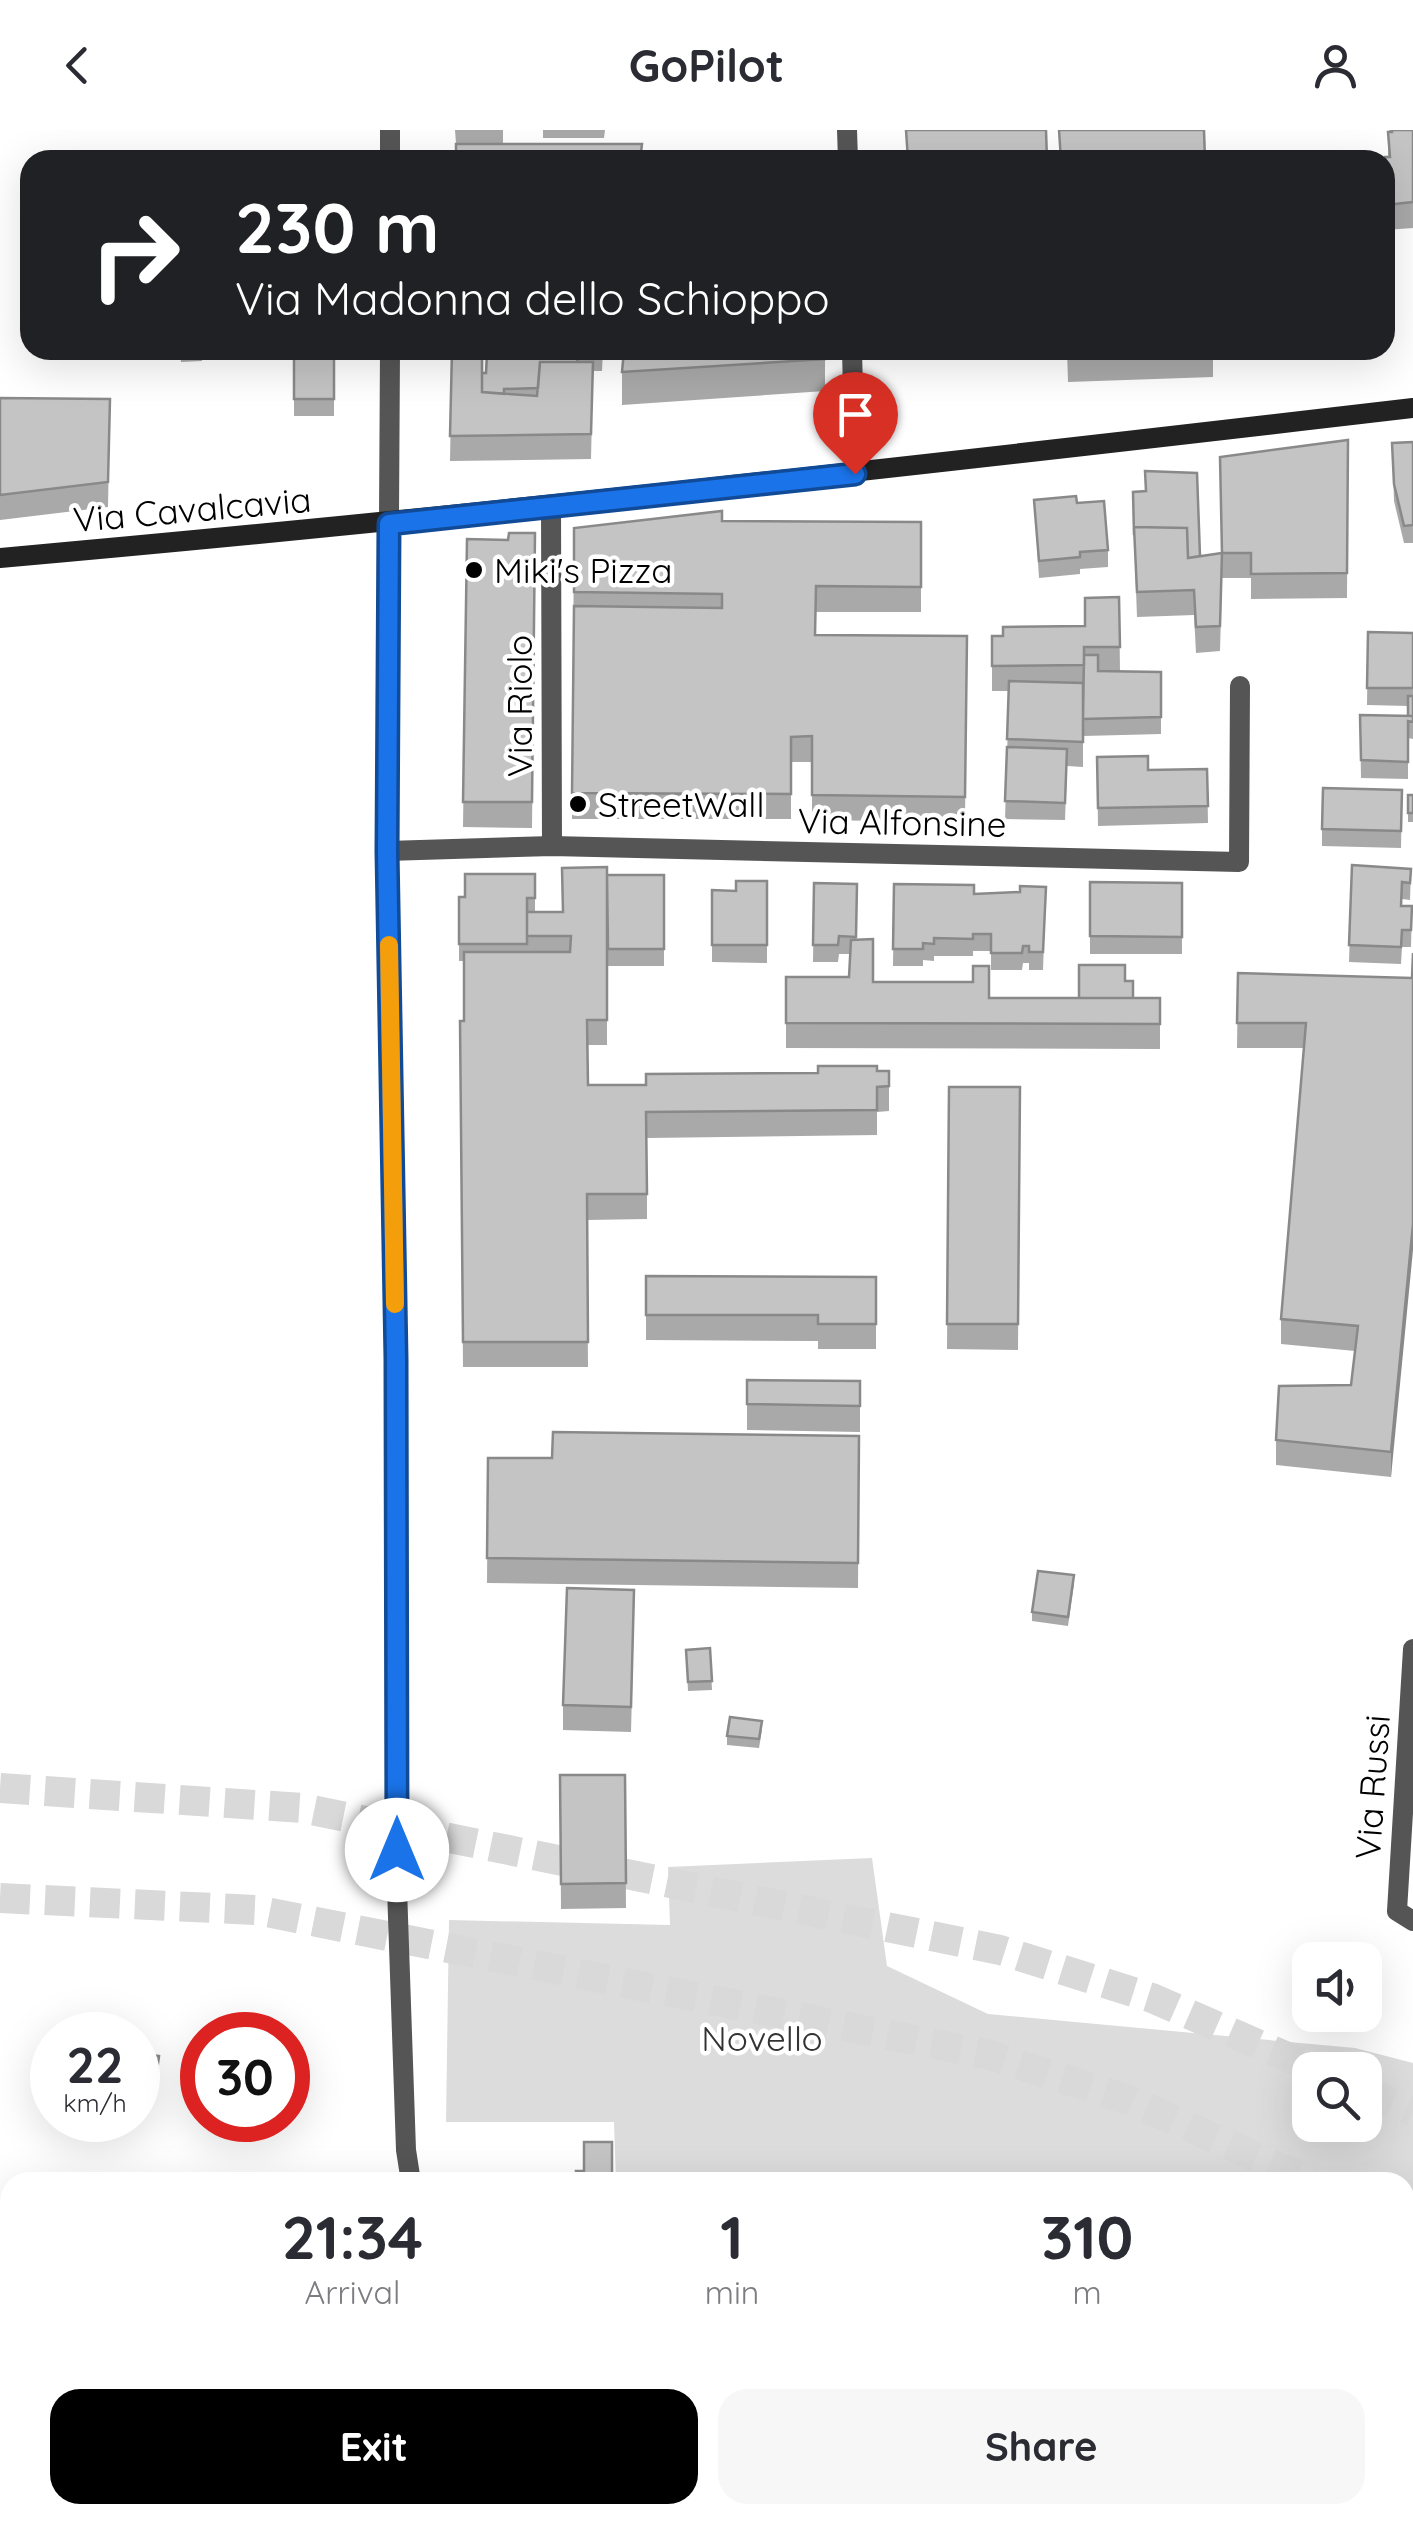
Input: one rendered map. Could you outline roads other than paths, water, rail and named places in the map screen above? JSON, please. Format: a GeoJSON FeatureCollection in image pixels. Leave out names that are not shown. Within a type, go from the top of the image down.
{"type":"FeatureCollection","features":[{"type":"Feature","properties":{"kind":"street"},"geometry":{"type":"LineString","coordinates":[[390,360],[387,851],[396,1379],[398,1888],[406,2150],[410,2172]]}},
{"type":"Feature","properties":{"kind":"street"},"geometry":{"type":"LineString","coordinates":[[852,360],[855,474]]}},
{"type":"Feature","properties":{"kind":"street","name":"Via Cavalcavia"},"geometry":{"type":"LineString","coordinates":[[0,558],[389,524],[1413,408]]}},
{"type":"Feature","properties":{"kind":"street","name":"Via Riolo"},"geometry":{"type":"LineString","coordinates":[[550,506],[552,846]]}},
{"type":"Feature","properties":{"kind":"street","name":"Via Alfonsine"},"geometry":{"type":"LineString","coordinates":[[387,851],[552,846],[1239,862],[1240,686]]}},
{"type":"Feature","properties":{"kind":"street","name":"Via Russi"},"geometry":{"type":"LineString","coordinates":[[1413,1648],[1397,1911],[1413,1920]]}},
{"type":"Feature","properties":{"kind":"tunnel"},"geometry":{"type":"LineString","coordinates":[[0,1788],[302,1808],[1000,1950],[1152,1998],[1292,2059]]}},
{"type":"Feature","properties":{"kind":"tunnel"},"geometry":{"type":"LineString","coordinates":[[0,1898],[256,1910],[990,2055],[1129,2100],[1290,2172]]}},
{"type":"Feature","properties":{"kind":"tunnel"},"geometry":{"type":"LineString","coordinates":[[1382,2098],[1413,2112]]}},
{"type":"Feature","properties":{"kind":"place","name":"Miki's Pizza"},"geometry":{"type":"Point","coordinates":[474,570]}},
{"type":"Feature","properties":{"kind":"place","name":"StreetWall"},"geometry":{"type":"Point","coordinates":[578,804]}},
{"type":"Feature","properties":{"kind":"park label","name":"Novello"},"geometry":{"type":"Point","coordinates":[762,2038]}}]}
